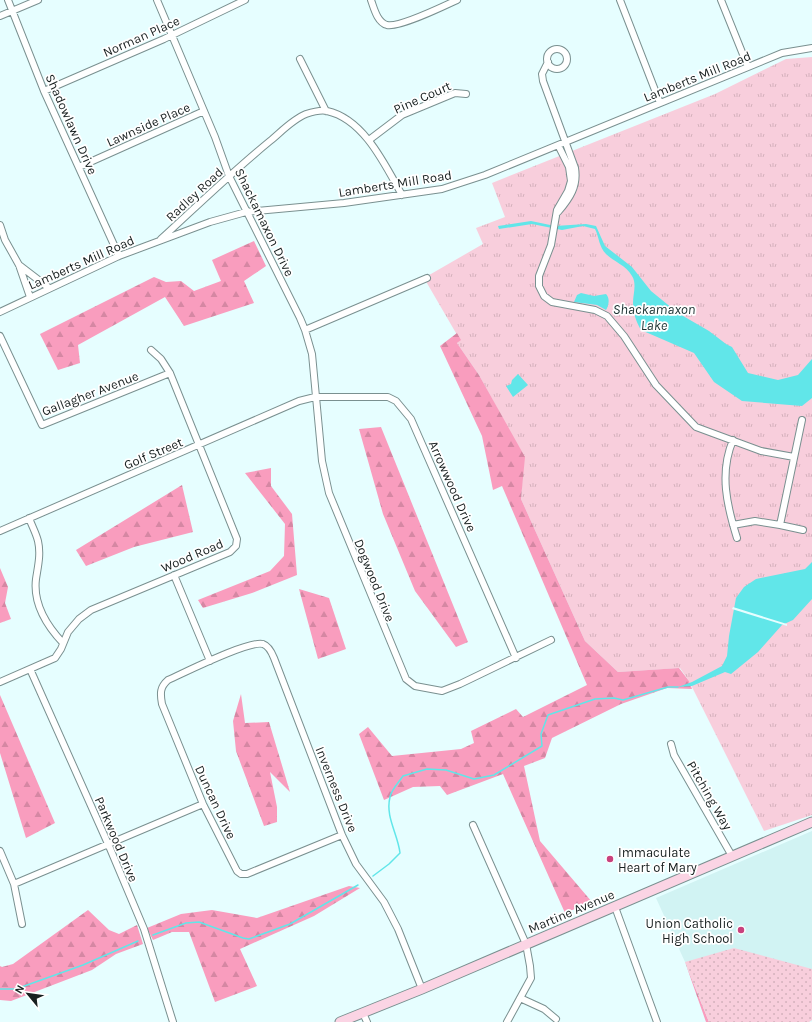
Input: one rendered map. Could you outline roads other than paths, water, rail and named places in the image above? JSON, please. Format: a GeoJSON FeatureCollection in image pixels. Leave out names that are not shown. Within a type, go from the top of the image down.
{"type":"FeatureCollection","features":[{"type":"Feature","properties":{"kind":"main road","name":"Martine Avenue"},"geometry":{"type":"LineString","coordinates":[[340,1022],[526,945],[812,822]]}},
{"type":"Feature","properties":{"kind":"street","name":"Shadowlawn Drive"},"geometry":{"type":"LineString","coordinates":[[8,0],[44,91],[119,256]]}},
{"type":"Feature","properties":{"kind":"street"},"geometry":{"type":"LineString","coordinates":[[0,16],[38,0]]}},
{"type":"Feature","properties":{"kind":"street","name":"Shackamaxon Drive"},"geometry":{"type":"LineString","coordinates":[[157,0],[204,111],[229,176],[305,330]]}},
{"type":"Feature","properties":{"kind":"street","name":"Norman Place"},"geometry":{"type":"LineString","coordinates":[[44,91],[172,35],[245,0]]}},
{"type":"Feature","properties":{"kind":"street"},"geometry":{"type":"LineString","coordinates":[[371,0],[381,21],[387,25],[398,25],[457,0]]}},
{"type":"Feature","properties":{"kind":"street"},"geometry":{"type":"LineString","coordinates":[[620,0],[660,103]]}},
{"type":"Feature","properties":{"kind":"street"},"geometry":{"type":"LineString","coordinates":[[721,0],[748,67]]}},
{"type":"Feature","properties":{"kind":"street","name":"Lamberts Mill Road"},"geometry":{"type":"LineString","coordinates":[[0,312],[119,256],[210,222],[246,212],[344,203],[452,186],[485,175],[782,53],[812,48]]}},
{"type":"Feature","properties":{"kind":"street"},"geometry":{"type":"LineString","coordinates":[[300,60],[326,111],[338,115],[355,126],[369,140],[402,195]]}},
{"type":"Feature","properties":{"kind":"street"},"geometry":{"type":"LineString","coordinates":[[548,62],[542,74],[543,81],[561,144],[575,168],[576,180],[573,191],[556,215],[550,245],[539,276],[539,286],[544,296],[552,302],[596,310],[607,316],[624,336],[656,385],[693,424],[699,428],[762,451],[794,457]]}},
{"type":"Feature","properties":{"kind":"street","name":"Pine Court"},"geometry":{"type":"LineString","coordinates":[[369,140],[402,116],[455,93],[466,94]]}},
{"type":"Feature","properties":{"kind":"street","name":"Lawnside Place"},"geometry":{"type":"LineString","coordinates":[[79,167],[204,111]]}},
{"type":"Feature","properties":{"kind":"street","name":"Radley Road"},"geometry":{"type":"LineString","coordinates":[[158,241],[229,176],[286,127],[306,114],[326,111]]}},
{"type":"Feature","properties":{"kind":"street"},"geometry":{"type":"LineString","coordinates":[[0,225],[2,241],[19,265],[30,297]]}},
{"type":"Feature","properties":{"kind":"street"},"geometry":{"type":"LineString","coordinates":[[19,265],[49,288]]}},
{"type":"Feature","properties":{"kind":"street"},"geometry":{"type":"LineString","coordinates":[[305,330],[426,278]]}},
{"type":"Feature","properties":{"kind":"street","name":"Dogwood Drive"},"geometry":{"type":"LineString","coordinates":[[305,330],[312,354],[324,478],[406,679],[415,686],[442,690],[454,687],[551,640]]}},
{"type":"Feature","properties":{"kind":"street","name":"Gallagher Avenue"},"geometry":{"type":"LineString","coordinates":[[0,336],[42,425],[170,373]]}},
{"type":"Feature","properties":{"kind":"street","name":"Wood Road"},"geometry":{"type":"LineString","coordinates":[[0,682],[55,658],[61,649],[68,632],[79,619],[91,610],[230,552],[237,543],[237,539],[200,445],[170,373],[161,359],[151,350]]}},
{"type":"Feature","properties":{"kind":"street","name":"Golf Street"},"geometry":{"type":"LineString","coordinates":[[0,531],[299,401],[315,397]]}},
{"type":"Feature","properties":{"kind":"street","name":"Arrowwood Drive"},"geometry":{"type":"LineString","coordinates":[[315,397],[383,397],[396,401],[406,412],[411,420],[516,658]]}},
{"type":"Feature","properties":{"kind":"street"},"geometry":{"type":"LineString","coordinates":[[780,525],[802,420]]}},
{"type":"Feature","properties":{"kind":"street"},"geometry":{"type":"LineString","coordinates":[[733,440],[727,458],[724,477],[733,525],[737,538]]}},
{"type":"Feature","properties":{"kind":"street"},"geometry":{"type":"LineString","coordinates":[[29,518],[35,533],[39,550],[36,581],[38,601],[48,623],[63,643]]}},
{"type":"Feature","properties":{"kind":"street"},"geometry":{"type":"LineString","coordinates":[[733,525],[755,521],[803,530]]}},
{"type":"Feature","properties":{"kind":"street"},"geometry":{"type":"LineString","coordinates":[[174,575],[210,661]]}},
{"type":"Feature","properties":{"kind":"street","name":"Inverness Drive"},"geometry":{"type":"LineString","coordinates":[[210,661],[258,644],[262,644],[271,651],[342,835],[356,864],[384,902],[398,930],[422,989]]}},
{"type":"Feature","properties":{"kind":"street","name":"Duncan Drive"},"geometry":{"type":"LineString","coordinates":[[210,661],[168,680],[161,688],[160,693],[162,704],[203,804],[236,871],[241,874],[247,874],[342,835]]}},
{"type":"Feature","properties":{"kind":"street","name":"Parkwood Drive"},"geometry":{"type":"LineString","coordinates":[[30,669],[109,846],[144,929],[173,1022]]}},
{"type":"Feature","properties":{"kind":"street","name":"Pitching Way"},"geometry":{"type":"LineString","coordinates":[[671,744],[674,754],[732,856]]}},
{"type":"Feature","properties":{"kind":"street"},"geometry":{"type":"LineString","coordinates":[[14,884],[109,846],[203,804]]}},
{"type":"Feature","properties":{"kind":"street"},"geometry":{"type":"LineString","coordinates":[[473,825],[526,945],[531,978],[507,1022]]}},
{"type":"Feature","properties":{"kind":"street"},"geometry":{"type":"LineString","coordinates":[[0,851],[14,884],[22,924]]}},
{"type":"Feature","properties":{"kind":"street"},"geometry":{"type":"LineString","coordinates":[[615,907],[657,1022]]}},
{"type":"Feature","properties":{"kind":"street"},"geometry":{"type":"LineString","coordinates":[[520,998],[544,1009],[556,1019]]}},
{"type":"Feature","properties":{"kind":"street"},"geometry":{"type":"LineString","coordinates":[[363,1013],[367,1022]]}},
{"type":"Feature","properties":{"kind":"water","name":"Shackamaxon Lake"},"geometry":{"type":"Polygon","coordinates":[[[531,221],[555,226],[586,224],[596,226],[605,246],[632,267],[651,291],[678,313],[709,331],[732,347],[748,373],[778,380],[798,375],[812,359],[812,398],[802,406],[742,401],[714,382],[694,353],[641,330],[636,320],[634,310],[633,303],[635,286],[633,279],[627,269],[609,257],[604,251],[600,245],[595,229],[583,226],[562,230],[532,224],[499,229],[498,226],[531,221]]]}},
{"type":"Feature","properties":{"kind":"water"},"geometry":{"type":"Polygon","coordinates":[[[581,293],[594,296],[606,294],[609,302],[606,310],[597,305],[574,302],[577,295],[581,293]]]}},
{"type":"Feature","properties":{"kind":"water"},"geometry":{"type":"Polygon","coordinates":[[[518,374],[528,385],[513,397],[506,386],[511,384],[512,380],[518,374]]]}},
{"type":"Feature","properties":{"kind":"water"},"geometry":{"type":"Polygon","coordinates":[[[812,562],[812,599],[793,620],[782,625],[758,652],[731,674],[725,672],[692,686],[678,687],[692,682],[722,666],[727,656],[736,598],[744,587],[756,579],[805,569],[812,562]]]}},
{"type":"Feature","properties":{"kind":"waterway"},"geometry":{"type":"LineString","coordinates":[[373,876],[389,864],[400,853],[390,818],[389,804],[392,792],[403,776],[427,769],[446,770],[474,779],[494,775],[542,746],[541,734],[548,715],[595,699],[614,698],[623,700],[668,687],[678,687]]}},
{"type":"Feature","properties":{"kind":"waterway"},"geometry":{"type":"LineString","coordinates":[[153,935],[186,923],[199,922],[249,939],[290,924],[358,885]]}},
{"type":"Feature","properties":{"kind":"waterway"},"geometry":{"type":"LineString","coordinates":[[0,989],[16,989],[83,965],[138,941]]}},
{"type":"Feature","properties":{"kind":"place","name":"Immaculate Heart of Mary"},"geometry":{"type":"Point","coordinates":[610,859]}},
{"type":"Feature","properties":{"kind":"place","name":"Union Catholic High School"},"geometry":{"type":"Point","coordinates":[741,930]}}]}
